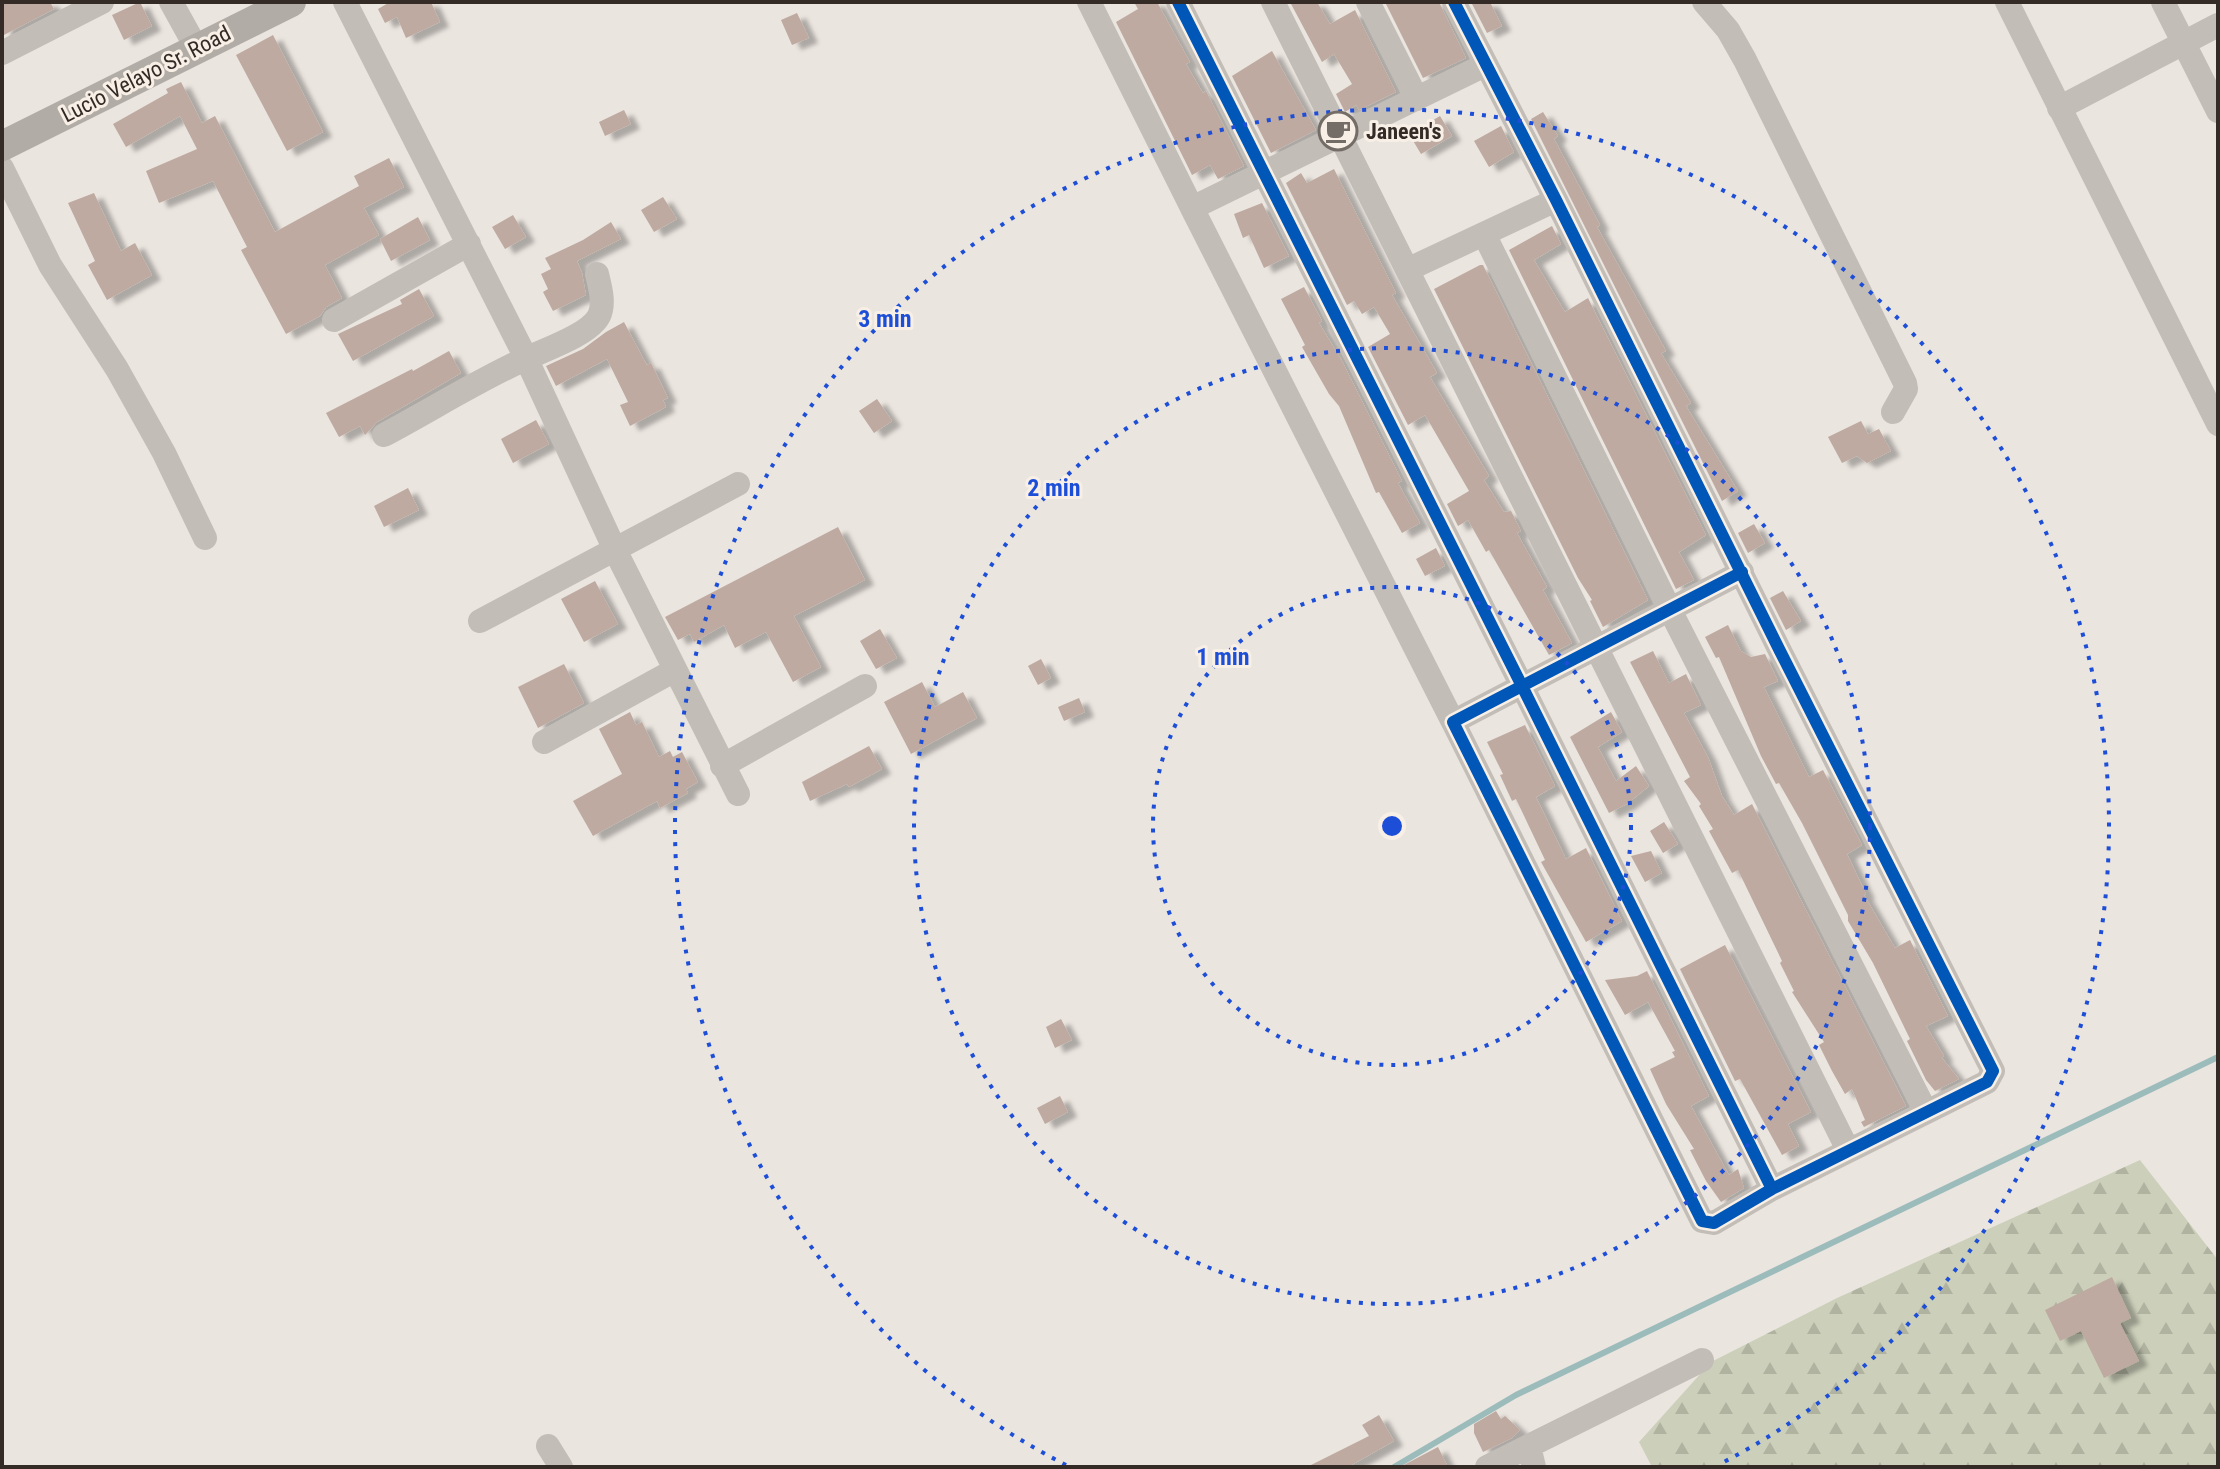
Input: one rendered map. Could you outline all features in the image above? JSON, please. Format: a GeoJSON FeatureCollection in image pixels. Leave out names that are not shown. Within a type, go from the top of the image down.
{"type":"FeatureCollection","features":[{"type":"Feature","properties":{"kind":"main road","name":"Lucio Velayo Sr. Road"},"geometry":{"type":"LineString","coordinates":[[2,146],[291,2]]}},
{"type":"Feature","properties":{"kind":"street"},"geometry":{"type":"LineString","coordinates":[[2,53],[102,2]]}},
{"type":"Feature","properties":{"kind":"street"},"geometry":{"type":"LineString","coordinates":[[171,2],[197,49]]}},
{"type":"Feature","properties":{"kind":"street"},"geometry":{"type":"LineString","coordinates":[[345,2],[526,358],[615,550],[738,794]]}},
{"type":"Feature","properties":{"kind":"street"},"geometry":{"type":"LineString","coordinates":[[1089,2],[1702,1221],[1714,1223],[1772,1189],[1987,1082],[1991,1078],[1991,1065],[1454,2]]}},
{"type":"Feature","properties":{"kind":"street"},"geometry":{"type":"LineString","coordinates":[[1178,2],[1772,1189]]}},
{"type":"Feature","properties":{"kind":"street"},"geometry":{"type":"LineString","coordinates":[[1273,2],[1848,1150]]}},
{"type":"Feature","properties":{"kind":"street"},"geometry":{"type":"LineString","coordinates":[[1368,2],[1417,99]]}},
{"type":"Feature","properties":{"kind":"street"},"geometry":{"type":"LineString","coordinates":[[1704,2],[1728,30],[1745,60],[1905,383],[1906,389],[1893,412]]}},
{"type":"Feature","properties":{"kind":"street"},"geometry":{"type":"LineString","coordinates":[[2007,2],[2218,424]]}},
{"type":"Feature","properties":{"kind":"street"},"geometry":{"type":"LineString","coordinates":[[2163,2],[2218,111]]}},
{"type":"Feature","properties":{"kind":"street"},"geometry":{"type":"LineString","coordinates":[[2059,108],[2218,25]]}},
{"type":"Feature","properties":{"kind":"street"},"geometry":{"type":"LineString","coordinates":[[1192,208],[1485,65]]}},
{"type":"Feature","properties":{"kind":"street"},"geometry":{"type":"LineString","coordinates":[[2,168],[50,265],[117,369],[157,441],[205,538]]}},
{"type":"Feature","properties":{"kind":"street"},"geometry":{"type":"LineString","coordinates":[[1409,269],[1556,200]]}},
{"type":"Feature","properties":{"kind":"street"},"geometry":{"type":"LineString","coordinates":[[1484,234],[1670,610],[1926,1112]]}},
{"type":"Feature","properties":{"kind":"street"},"geometry":{"type":"LineString","coordinates":[[334,320],[469,244]]}},
{"type":"Feature","properties":{"kind":"street"},"geometry":{"type":"LineString","coordinates":[[384,435],[526,358],[554,348],[594,323],[600,315],[602,301],[597,274]]}},
{"type":"Feature","properties":{"kind":"street"},"geometry":{"type":"LineString","coordinates":[[480,621],[738,484]]}},
{"type":"Feature","properties":{"kind":"street"},"geometry":{"type":"LineString","coordinates":[[1453,722],[1742,572]]}},
{"type":"Feature","properties":{"kind":"street"},"geometry":{"type":"LineString","coordinates":[[544,742],[675,670]]}},
{"type":"Feature","properties":{"kind":"street"},"geometry":{"type":"LineString","coordinates":[[722,766],[865,686]]}},
{"type":"Feature","properties":{"kind":"street"},"geometry":{"type":"LineString","coordinates":[[1487,1467],[1532,1457],[1702,1360]]}},
{"type":"Feature","properties":{"kind":"green space"},"geometry":{"type":"Polygon","coordinates":[[[2140,1160],[2218,1260],[2218,1467],[1652,1467],[1639,1442],[1711,1362],[1837,1298],[2140,1160]]]}},
{"type":"Feature","properties":{"kind":"building"},"geometry":{"type":"Polygon","coordinates":[[[2,2],[50,2],[54,9],[2,36],[2,2]]]}},
{"type":"Feature","properties":{"kind":"building"},"geometry":{"type":"Polygon","coordinates":[[[140,2],[152,26],[124,40],[112,15],[140,2]]]}},
{"type":"Feature","properties":{"kind":"building"},"geometry":{"type":"Polygon","coordinates":[[[390,2],[431,2],[440,22],[406,38],[397,17],[385,23],[378,9],[390,2]]]}},
{"type":"Feature","properties":{"kind":"building"},"geometry":{"type":"Polygon","coordinates":[[[1134,2],[1157,2],[1190,62],[1186,64],[1203,93],[1206,91],[1244,166],[1218,179],[1210,165],[1192,175],[1116,22],[1138,9],[1134,2]]]}},
{"type":"Feature","properties":{"kind":"building"},"geometry":{"type":"Polygon","coordinates":[[[1290,2],[1317,2],[1330,24],[1355,10],[1396,92],[1359,110],[1356,105],[1345,112],[1336,94],[1352,84],[1334,54],[1322,62],[1290,2]]]}},
{"type":"Feature","properties":{"kind":"building"},"geometry":{"type":"Polygon","coordinates":[[[1385,2],[1439,2],[1466,58],[1423,78],[1385,2]]]}},
{"type":"Feature","properties":{"kind":"building"},"geometry":{"type":"Polygon","coordinates":[[[1471,2],[1490,2],[1502,26],[1487,33],[1471,2]]]}},
{"type":"Feature","properties":{"kind":"building"},"geometry":{"type":"Polygon","coordinates":[[[797,13],[809,38],[792,45],[781,20],[797,13]]]}},
{"type":"Feature","properties":{"kind":"building"},"geometry":{"type":"Polygon","coordinates":[[[273,35],[323,132],[287,151],[236,55],[273,35]]]}},
{"type":"Feature","properties":{"kind":"building"},"geometry":{"type":"Polygon","coordinates":[[[1272,51],[1316,130],[1271,153],[1232,76],[1272,51]]]}},
{"type":"Feature","properties":{"kind":"building"},"geometry":{"type":"Polygon","coordinates":[[[181,82],[202,123],[215,116],[275,232],[359,186],[354,176],[389,158],[404,187],[364,208],[379,235],[325,265],[342,298],[326,307],[320,316],[286,334],[241,250],[247,247],[213,181],[159,203],[146,171],[197,149],[180,116],[126,147],[113,124],[168,93],[166,89],[181,82]]]}},
{"type":"Feature","properties":{"kind":"building"},"geometry":{"type":"Polygon","coordinates":[[[624,110],[631,124],[605,136],[599,122],[624,110]]]}},
{"type":"Feature","properties":{"kind":"building"},"geometry":{"type":"Polygon","coordinates":[[[1543,112],[1558,136],[1554,139],[1600,225],[1597,227],[1666,351],[1661,353],[1691,403],[1686,406],[1738,491],[1722,501],[1531,119],[1543,112]]]}},
{"type":"Feature","properties":{"kind":"building"},"geometry":{"type":"Polygon","coordinates":[[[1440,116],[1452,136],[1421,154],[1409,134],[1440,116]]]}},
{"type":"Feature","properties":{"kind":"building"},"geometry":{"type":"Polygon","coordinates":[[[1501,126],[1514,152],[1489,167],[1474,141],[1501,126]]]}},
{"type":"Feature","properties":{"kind":"building"},"geometry":{"type":"Polygon","coordinates":[[[1334,169],[1396,293],[1392,295],[1437,373],[1430,377],[1489,476],[1484,480],[1504,512],[1511,511],[1521,531],[1517,533],[1547,587],[1543,590],[1572,643],[1549,655],[1489,550],[1486,552],[1468,520],[1458,526],[1447,504],[1469,491],[1425,415],[1408,425],[1368,347],[1390,334],[1374,307],[1362,314],[1354,301],[1347,305],[1286,183],[1301,173],[1307,183],[1334,169]]]}},
{"type":"Feature","properties":{"kind":"building"},"geometry":{"type":"Polygon","coordinates":[[[94,193],[121,251],[135,243],[152,275],[107,300],[88,265],[95,261],[68,203],[94,193]]]}},
{"type":"Feature","properties":{"kind":"building"},"geometry":{"type":"Polygon","coordinates":[[[663,197],[677,219],[654,232],[641,210],[663,197]]]}},
{"type":"Feature","properties":{"kind":"building"},"geometry":{"type":"Polygon","coordinates":[[[1262,203],[1289,256],[1264,268],[1249,235],[1243,238],[1234,214],[1262,203]]]}},
{"type":"Feature","properties":{"kind":"building"},"geometry":{"type":"Polygon","coordinates":[[[513,215],[526,237],[505,249],[492,227],[513,215]]]}},
{"type":"Feature","properties":{"kind":"building"},"geometry":{"type":"Polygon","coordinates":[[[418,217],[430,240],[391,261],[380,239],[418,217]]]}},
{"type":"Feature","properties":{"kind":"building"},"geometry":{"type":"Polygon","coordinates":[[[611,222],[621,239],[577,261],[586,295],[553,311],[543,292],[548,289],[541,274],[551,269],[545,258],[611,222]]]}},
{"type":"Feature","properties":{"kind":"building"},"geometry":{"type":"Polygon","coordinates":[[[1552,226],[1561,244],[1534,260],[1565,312],[1588,298],[1706,535],[1679,552],[1694,580],[1676,589],[1509,250],[1552,226]]]}},
{"type":"Feature","properties":{"kind":"building"},"geometry":{"type":"Polygon","coordinates":[[[1483,265],[1648,600],[1603,627],[1434,289],[1483,265]]]}},
{"type":"Feature","properties":{"kind":"building"},"geometry":{"type":"Polygon","coordinates":[[[1304,287],[1322,321],[1319,323],[1342,361],[1402,481],[1398,483],[1420,523],[1402,533],[1379,492],[1376,493],[1339,406],[1302,347],[1305,345],[1281,299],[1304,287]]]}},
{"type":"Feature","properties":{"kind":"building"},"geometry":{"type":"Polygon","coordinates":[[[419,289],[434,316],[353,361],[338,334],[402,304],[400,300],[419,289]]]}},
{"type":"Feature","properties":{"kind":"building"},"geometry":{"type":"Polygon","coordinates":[[[624,322],[647,365],[651,363],[668,398],[663,400],[666,407],[630,426],[620,405],[628,402],[607,359],[556,386],[546,366],[583,349],[624,322]]]}},
{"type":"Feature","properties":{"kind":"building"},"geometry":{"type":"Polygon","coordinates":[[[449,351],[461,373],[377,422],[365,435],[360,426],[339,437],[326,413],[449,351]]]}},
{"type":"Feature","properties":{"kind":"building"},"geometry":{"type":"Polygon","coordinates":[[[877,399],[892,421],[874,433],[859,411],[877,399]]]}},
{"type":"Feature","properties":{"kind":"building"},"geometry":{"type":"Polygon","coordinates":[[[536,420],[549,444],[513,463],[501,439],[536,420]]]}},
{"type":"Feature","properties":{"kind":"building"},"geometry":{"type":"Polygon","coordinates":[[[1861,421],[1868,434],[1879,429],[1891,451],[1867,463],[1857,456],[1842,463],[1828,437],[1861,421]]]}},
{"type":"Feature","properties":{"kind":"building"},"geometry":{"type":"Polygon","coordinates":[[[408,488],[419,510],[384,527],[374,506],[408,488]]]}},
{"type":"Feature","properties":{"kind":"building"},"geometry":{"type":"Polygon","coordinates":[[[1754,524],[1765,543],[1748,553],[1738,533],[1754,524]]]}},
{"type":"Feature","properties":{"kind":"building"},"geometry":{"type":"Polygon","coordinates":[[[838,527],[865,580],[794,616],[821,667],[793,682],[766,632],[735,648],[724,625],[694,642],[690,634],[678,640],[665,617],[838,527]]]}},
{"type":"Feature","properties":{"kind":"building"},"geometry":{"type":"Polygon","coordinates":[[[1436,548],[1445,566],[1425,576],[1416,559],[1436,548]]]}},
{"type":"Feature","properties":{"kind":"building"},"geometry":{"type":"Polygon","coordinates":[[[595,581],[618,624],[584,642],[561,599],[595,581]]]}},
{"type":"Feature","properties":{"kind":"building"},"geometry":{"type":"Polygon","coordinates":[[[1783,591],[1801,621],[1786,630],[1770,598],[1783,591]]]}},
{"type":"Feature","properties":{"kind":"building"},"geometry":{"type":"Polygon","coordinates":[[[1728,625],[1741,651],[1751,657],[1765,654],[1778,681],[1764,687],[1809,777],[1823,770],[1862,845],[1847,854],[1864,895],[1895,948],[1910,940],[1948,1016],[1926,1026],[1944,1056],[1942,1058],[1959,1079],[1935,1091],[1926,1080],[1907,1041],[1910,1039],[1873,963],[1848,921],[1848,915],[1802,823],[1761,756],[1719,657],[1716,658],[1705,637],[1728,625]]]}},
{"type":"Feature","properties":{"kind":"building"},"geometry":{"type":"Polygon","coordinates":[[[880,629],[897,658],[876,669],[860,641],[880,629]]]}},
{"type":"Feature","properties":{"kind":"building"},"geometry":{"type":"Polygon","coordinates":[[[1653,651],[1669,683],[1686,674],[1701,705],[1684,713],[1708,757],[1722,796],[1734,815],[1752,804],[1906,1106],[1864,1127],[1861,1122],[1865,1120],[1852,1089],[1845,1094],[1832,1071],[1819,1045],[1824,1042],[1792,992],[1780,963],[1782,961],[1738,870],[1732,873],[1709,831],[1713,829],[1699,806],[1701,804],[1684,781],[1690,777],[1630,662],[1653,651]]]}},
{"type":"Feature","properties":{"kind":"building"},"geometry":{"type":"Polygon","coordinates":[[[1041,659],[1051,678],[1038,685],[1028,666],[1041,659]]]}},
{"type":"Feature","properties":{"kind":"building"},"geometry":{"type":"Polygon","coordinates":[[[564,664],[584,703],[538,728],[518,687],[564,664]]]}},
{"type":"Feature","properties":{"kind":"building"},"geometry":{"type":"Polygon","coordinates":[[[922,682],[935,707],[963,692],[977,718],[911,754],[884,702],[922,682]]]}},
{"type":"Feature","properties":{"kind":"building"},"geometry":{"type":"Polygon","coordinates":[[[1079,698],[1085,712],[1064,721],[1058,707],[1079,698]]]}},
{"type":"Feature","properties":{"kind":"building"},"geometry":{"type":"Polygon","coordinates":[[[630,712],[636,725],[642,722],[659,757],[670,751],[673,757],[682,752],[698,782],[686,789],[688,793],[660,808],[657,801],[593,836],[573,801],[622,774],[599,729],[630,712]]]}},
{"type":"Feature","properties":{"kind":"building"},"geometry":{"type":"Polygon","coordinates":[[[1611,712],[1622,732],[1598,747],[1616,781],[1636,766],[1649,786],[1627,804],[1609,813],[1570,737],[1611,712]]]}},
{"type":"Feature","properties":{"kind":"building"},"geometry":{"type":"Polygon","coordinates":[[[1525,725],[1555,786],[1536,797],[1566,859],[1586,848],[1622,921],[1586,942],[1541,862],[1545,860],[1516,799],[1512,801],[1487,742],[1525,725]]]}},
{"type":"Feature","properties":{"kind":"building"},"geometry":{"type":"Polygon","coordinates":[[[869,746],[882,769],[849,787],[847,784],[810,801],[802,782],[869,746]]]}},
{"type":"Feature","properties":{"kind":"building"},"geometry":{"type":"Polygon","coordinates":[[[1664,822],[1678,844],[1663,853],[1650,831],[1664,822]]]}},
{"type":"Feature","properties":{"kind":"building"},"geometry":{"type":"Polygon","coordinates":[[[1651,851],[1662,873],[1645,882],[1631,856],[1651,851]]]}},
{"type":"Feature","properties":{"kind":"building"},"geometry":{"type":"Polygon","coordinates":[[[1725,945],[1811,1112],[1788,1124],[1799,1146],[1782,1155],[1740,1079],[1735,1081],[1680,969],[1725,945]]]}},
{"type":"Feature","properties":{"kind":"building"},"geometry":{"type":"Polygon","coordinates":[[[1647,971],[1709,1096],[1691,1106],[1729,1175],[1738,1169],[1744,1188],[1721,1202],[1706,1181],[1690,1150],[1694,1149],[1666,1104],[1650,1069],[1675,1057],[1672,1052],[1675,1051],[1648,1002],[1625,1015],[1605,980],[1637,976],[1647,971]]]}},
{"type":"Feature","properties":{"kind":"building"},"geometry":{"type":"Polygon","coordinates":[[[1061,1019],[1072,1040],[1055,1048],[1046,1027],[1061,1019]]]}},
{"type":"Feature","properties":{"kind":"building"},"geometry":{"type":"Polygon","coordinates":[[[1060,1096],[1068,1112],[1045,1124],[1037,1108],[1060,1096]]]}},
{"type":"Feature","properties":{"kind":"building"},"geometry":{"type":"Polygon","coordinates":[[[2112,1277],[2131,1318],[2120,1323],[2139,1361],[2104,1378],[2081,1331],[2060,1341],[2045,1310],[2112,1277]]]}},
{"type":"Feature","properties":{"kind":"building"},"geometry":{"type":"Polygon","coordinates":[[[1496,1411],[1501,1419],[1505,1416],[1520,1430],[1512,1438],[1483,1452],[1474,1433],[1474,1424],[1496,1411]]]}},
{"type":"Feature","properties":{"kind":"building"},"geometry":{"type":"Polygon","coordinates":[[[1379,1415],[1394,1441],[1348,1467],[1307,1467],[1369,1436],[1362,1425],[1379,1415]]]}},
{"type":"Feature","properties":{"kind":"building"},"geometry":{"type":"Polygon","coordinates":[[[1438,1447],[1448,1467],[1400,1467],[1438,1447]]]}},
{"type":"Feature","properties":{"kind":"waterway"},"geometry":{"type":"LineString","coordinates":[[1394,1467],[1516,1395],[2218,1057]]}},
{"type":"Feature","properties":{"kind":"cycle path"},"geometry":{"type":"LineString","coordinates":[[1178,2],[1522,686],[1742,572]]}},
{"type":"Feature","properties":{"kind":"cycle path"},"geometry":{"type":"LineString","coordinates":[[1454,2],[1993,1071],[1987,1082],[1772,1189],[1714,1223],[1702,1221],[1453,722],[1522,686],[1772,1189]]}},
{"type":"Feature","properties":{"kind":"place","name":"Janeen's"},"geometry":{"type":"Point","coordinates":[1338,131]}}]}
